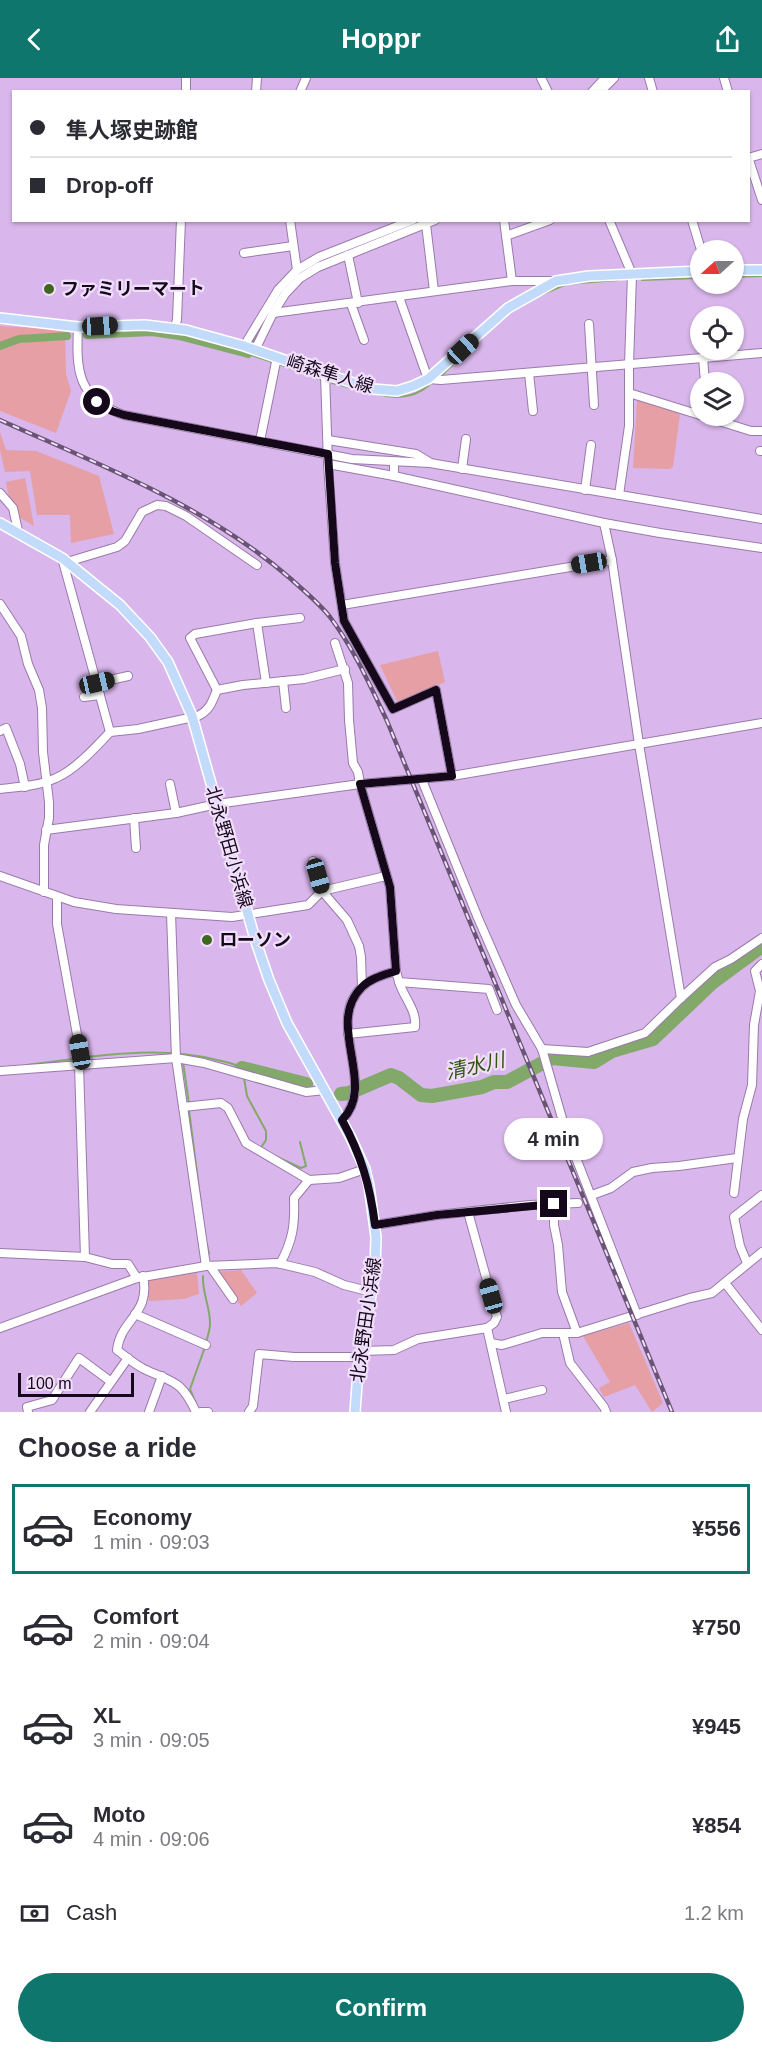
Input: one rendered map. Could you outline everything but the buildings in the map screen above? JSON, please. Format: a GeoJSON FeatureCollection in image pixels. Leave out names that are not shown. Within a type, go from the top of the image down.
{"type":"FeatureCollection","features":[{"type":"Feature","properties":{"kind":"main road"},"geometry":{"type":"LineString","coordinates":[[744,270],[762,270]]}},
{"type":"Feature","properties":{"kind":"main road","name":"崎森隼人線"},"geometry":{"type":"LineString","coordinates":[[0,318],[78,327],[145,325],[174,329],[244,346],[373,389],[397,391],[428,379],[508,308],[556,281],[589,276],[690,272]]}},
{"type":"Feature","properties":{"kind":"main road","name":"北永野田小浜線"},"geometry":{"type":"LineString","coordinates":[[0,523],[65,560],[120,605],[150,637],[168,662],[192,716],[248,915],[277,1001],[342,1120],[365,1169],[371,1194],[375,1225],[375,1272],[361,1354],[355,1412]]}},
{"type":"Feature","properties":{"kind":"street"},"geometry":{"type":"LineString","coordinates":[[594,90],[605,78]]}},
{"type":"Feature","properties":{"kind":"street"},"geometry":{"type":"LineString","coordinates":[[602,90],[614,78]]}},
{"type":"Feature","properties":{"kind":"street"},"geometry":{"type":"LineString","coordinates":[[750,161],[762,200]]}},
{"type":"Feature","properties":{"kind":"street"},"geometry":{"type":"LineString","coordinates":[[174,329],[177,321],[181,222]]}},
{"type":"Feature","properties":{"kind":"street"},"geometry":{"type":"LineString","coordinates":[[290,222],[297,270]]}},
{"type":"Feature","properties":{"kind":"street"},"geometry":{"type":"LineString","coordinates":[[244,346],[278,290],[297,270],[319,257],[408,222]]}},
{"type":"Feature","properties":{"kind":"street"},"geometry":{"type":"LineString","coordinates":[[255,350],[273,313],[285,294],[300,278],[318,267],[430,222]]}},
{"type":"Feature","properties":{"kind":"street"},"geometry":{"type":"LineString","coordinates":[[504,222],[512,281]]}},
{"type":"Feature","properties":{"kind":"street"},"geometry":{"type":"LineString","coordinates":[[506,236],[544,222]]}},
{"type":"Feature","properties":{"kind":"street"},"geometry":{"type":"LineString","coordinates":[[610,222],[632,274],[629,426],[619,495]]}},
{"type":"Feature","properties":{"kind":"street"},"geometry":{"type":"LineString","coordinates":[[693,222],[698,240]]}},
{"type":"Feature","properties":{"kind":"street"},"geometry":{"type":"LineString","coordinates":[[426,224],[434,291]]}},
{"type":"Feature","properties":{"kind":"street"},"geometry":{"type":"LineString","coordinates":[[244,253],[293,246]]}},
{"type":"Feature","properties":{"kind":"street"},"geometry":{"type":"LineString","coordinates":[[348,255],[354,303],[364,340]]}},
{"type":"Feature","properties":{"kind":"street"},"geometry":{"type":"LineString","coordinates":[[273,313],[512,281],[556,281]]}},
{"type":"Feature","properties":{"kind":"street"},"geometry":{"type":"LineString","coordinates":[[399,297],[428,379],[441,380],[690,359]]}},
{"type":"Feature","properties":{"kind":"street"},"geometry":{"type":"LineString","coordinates":[[589,324],[594,405]]}},
{"type":"Feature","properties":{"kind":"street"},"geometry":{"type":"LineString","coordinates":[[78,327],[77,359],[86,390],[97,402],[124,415],[352,459],[430,463],[762,519]]}},
{"type":"Feature","properties":{"kind":"street"},"geometry":{"type":"LineString","coordinates":[[744,355],[762,353]]}},
{"type":"Feature","properties":{"kind":"street"},"geometry":{"type":"LineString","coordinates":[[260,441],[277,357]]}},
{"type":"Feature","properties":{"kind":"street"},"geometry":{"type":"LineString","coordinates":[[529,373],[533,411]]}},
{"type":"Feature","properties":{"kind":"street"},"geometry":{"type":"LineString","coordinates":[[325,374],[335,563],[344,621],[393,709],[436,690],[452,776]]}},
{"type":"Feature","properties":{"kind":"street"},"geometry":{"type":"LineString","coordinates":[[629,393],[690,412]]}},
{"type":"Feature","properties":{"kind":"street"},"geometry":{"type":"LineString","coordinates":[[735,426],[751,431],[762,431]]}},
{"type":"Feature","properties":{"kind":"street"},"geometry":{"type":"LineString","coordinates":[[462,469],[466,439]]}},
{"type":"Feature","properties":{"kind":"street"},"geometry":{"type":"LineString","coordinates":[[328,440],[416,454],[430,463]]}},
{"type":"Feature","properties":{"kind":"street"},"geometry":{"type":"LineString","coordinates":[[585,490],[591,445]]}},
{"type":"Feature","properties":{"kind":"street"},"geometry":{"type":"LineString","coordinates":[[394,462],[394,476]]}},
{"type":"Feature","properties":{"kind":"street"},"geometry":{"type":"LineString","coordinates":[[328,464],[394,476],[604,523],[762,548]]}},
{"type":"Feature","properties":{"kind":"street"},"geometry":{"type":"LineString","coordinates":[[0,494],[13,508],[19,535]]}},
{"type":"Feature","properties":{"kind":"street"},"geometry":{"type":"LineString","coordinates":[[110,732],[65,560],[117,547],[125,541],[142,512],[157,505],[166,506],[186,516],[257,565]]}},
{"type":"Feature","properties":{"kind":"street"},"geometry":{"type":"LineString","coordinates":[[604,523],[612,560],[639,744],[681,998]]}},
{"type":"Feature","properties":{"kind":"street"},"geometry":{"type":"LineString","coordinates":[[342,605],[612,560]]}},
{"type":"Feature","properties":{"kind":"street"},"geometry":{"type":"LineString","coordinates":[[0,604],[21,636],[28,664],[39,690],[42,708],[49,818],[44,845],[44,892]]}},
{"type":"Feature","properties":{"kind":"street"},"geometry":{"type":"LineString","coordinates":[[0,789],[25,787],[57,778],[91,753],[110,732],[138,729],[205,712],[210,707],[217,690],[190,638],[195,634],[300,618]]}},
{"type":"Feature","properties":{"kind":"street"},"geometry":{"type":"LineString","coordinates":[[257,623],[266,683]]}},
{"type":"Feature","properties":{"kind":"street"},"geometry":{"type":"LineString","coordinates":[[335,643],[348,683],[353,763],[358,772],[390,887],[396,971],[416,1019],[415,1027],[348,1034]]}},
{"type":"Feature","properties":{"kind":"street"},"geometry":{"type":"LineString","coordinates":[[217,690],[304,679],[345,669]]}},
{"type":"Feature","properties":{"kind":"street"},"geometry":{"type":"LineString","coordinates":[[97,683],[128,676]]}},
{"type":"Feature","properties":{"kind":"street"},"geometry":{"type":"LineString","coordinates":[[283,681],[286,708]]}},
{"type":"Feature","properties":{"kind":"street"},"geometry":{"type":"LineString","coordinates":[[84,697],[100,695]]}},
{"type":"Feature","properties":{"kind":"street"},"geometry":{"type":"LineString","coordinates":[[46,830],[176,813],[217,804],[360,784],[452,776],[762,723]]}},
{"type":"Feature","properties":{"kind":"street"},"geometry":{"type":"LineString","coordinates":[[0,731],[6,728],[20,764],[25,787]]}},
{"type":"Feature","properties":{"kind":"street"},"geometry":{"type":"LineString","coordinates":[[422,780],[478,918],[512,994],[542,1049],[566,1132],[637,1315]]}},
{"type":"Feature","properties":{"kind":"street"},"geometry":{"type":"LineString","coordinates":[[170,784],[176,813]]}},
{"type":"Feature","properties":{"kind":"street"},"geometry":{"type":"LineString","coordinates":[[134,818],[136,848]]}},
{"type":"Feature","properties":{"kind":"street"},"geometry":{"type":"LineString","coordinates":[[313,861],[322,891],[347,920],[359,946],[362,987]]}},
{"type":"Feature","properties":{"kind":"street"},"geometry":{"type":"LineString","coordinates":[[0,876],[74,902],[116,909],[232,918],[308,904],[322,891],[386,876]]}},
{"type":"Feature","properties":{"kind":"street"},"geometry":{"type":"LineString","coordinates":[[57,897],[57,924],[80,1052],[86,1257]]}},
{"type":"Feature","properties":{"kind":"street"},"geometry":{"type":"LineString","coordinates":[[171,913],[176,1054],[208,1266],[233,1299]]}},
{"type":"Feature","properties":{"kind":"street"},"geometry":{"type":"LineString","coordinates":[[542,1049],[582,1053],[645,1033],[716,967],[762,938]]}},
{"type":"Feature","properties":{"kind":"street"},"geometry":{"type":"LineString","coordinates":[[734,1193],[742,1119],[752,1085],[754,1025],[760,1011],[760,986],[755,971],[762,964]]}},
{"type":"Feature","properties":{"kind":"street"},"geometry":{"type":"LineString","coordinates":[[342,1120],[349,1113],[355,1087],[348,1034],[350,1009],[362,987],[376,978],[396,971]]}},
{"type":"Feature","properties":{"kind":"street"},"geometry":{"type":"LineString","coordinates":[[399,982],[489,989],[497,1010]]}},
{"type":"Feature","properties":{"kind":"street"},"geometry":{"type":"LineString","coordinates":[[0,1071],[176,1054],[306,1092],[325,1090]]}},
{"type":"Feature","properties":{"kind":"street"},"geometry":{"type":"LineString","coordinates":[[183,1107],[221,1103],[228,1108],[246,1143],[309,1180]]}},
{"type":"Feature","properties":{"kind":"street"},"geometry":{"type":"LineString","coordinates":[[592,1195],[611,1188],[633,1172],[737,1158]]}},
{"type":"Feature","properties":{"kind":"street"},"geometry":{"type":"LineString","coordinates":[[280,1264],[290,1245],[293,1232],[294,1198],[309,1180],[339,1178],[365,1169]]}},
{"type":"Feature","properties":{"kind":"street"},"geometry":{"type":"LineString","coordinates":[[747,1263],[740,1246],[734,1217],[762,1195]]}},
{"type":"Feature","properties":{"kind":"street"},"geometry":{"type":"LineString","coordinates":[[375,1225],[468,1212],[578,1203]]}},
{"type":"Feature","properties":{"kind":"street"},"geometry":{"type":"LineString","coordinates":[[554,1204],[554,1225],[562,1292],[577,1333]]}},
{"type":"Feature","properties":{"kind":"street"},"geometry":{"type":"LineString","coordinates":[[249,1412],[253,1406],[260,1354],[294,1357],[394,1350],[418,1339],[487,1328],[494,1323],[497,1317],[468,1212]]}},
{"type":"Feature","properties":{"kind":"street"},"geometry":{"type":"LineString","coordinates":[[0,1253],[86,1257],[112,1264],[128,1264],[140,1277],[146,1290],[143,1303],[118,1340],[117,1350],[142,1368],[178,1383],[189,1396],[196,1412]]}},
{"type":"Feature","properties":{"kind":"street"},"geometry":{"type":"LineString","coordinates":[[491,1343],[502,1345],[542,1333],[577,1333],[712,1293],[747,1263],[761,1255]]}},
{"type":"Feature","properties":{"kind":"street"},"geometry":{"type":"LineString","coordinates":[[0,1328],[140,1277],[208,1266],[280,1264],[315,1272],[344,1285],[372,1292]]}},
{"type":"Feature","properties":{"kind":"street"},"geometry":{"type":"LineString","coordinates":[[725,1283],[762,1330]]}},
{"type":"Feature","properties":{"kind":"street"},"geometry":{"type":"LineString","coordinates":[[135,1314],[206,1345]]}},
{"type":"Feature","properties":{"kind":"street"},"geometry":{"type":"LineString","coordinates":[[487,1328],[506,1412]]}},
{"type":"Feature","properties":{"kind":"street"},"geometry":{"type":"LineString","coordinates":[[563,1333],[570,1363],[606,1412]]}},
{"type":"Feature","properties":{"kind":"street"},"geometry":{"type":"LineString","coordinates":[[28,1412],[27,1407],[52,1400],[79,1358],[110,1381]]}},
{"type":"Feature","properties":{"kind":"street"},"geometry":{"type":"LineString","coordinates":[[90,1412],[128,1358]]}},
{"type":"Feature","properties":{"kind":"street"},"geometry":{"type":"LineString","coordinates":[[149,1412],[162,1376]]}},
{"type":"Feature","properties":{"kind":"street"},"geometry":{"type":"LineString","coordinates":[[504,1399],[542,1390]]}},
{"type":"Feature","properties":{"kind":"street"},"geometry":{"type":"LineString","coordinates":[[202,1412],[208,1412]]}},
{"type":"Feature","properties":{"kind":"shaded area"},"geometry":{"type":"Polygon","coordinates":[[[0,326],[65,330],[66,374],[71,391],[56,433],[0,411],[0,326]]]}},
{"type":"Feature","properties":{"kind":"shaded area"},"geometry":{"type":"Polygon","coordinates":[[[651,400],[680,414],[673,467],[669,469],[633,468],[637,401],[651,400]]]}},
{"type":"Feature","properties":{"kind":"shaded area"},"geometry":{"type":"Polygon","coordinates":[[[0,432],[6,450],[36,451],[99,476],[114,534],[71,543],[70,515],[37,515],[30,471],[5,472],[0,450],[0,432]]]}},
{"type":"Feature","properties":{"kind":"shaded area"},"geometry":{"type":"Polygon","coordinates":[[[25,478],[34,526],[12,513],[6,482],[25,478]]]}},
{"type":"Feature","properties":{"kind":"shaded area"},"geometry":{"type":"Polygon","coordinates":[[[438,651],[445,682],[398,703],[380,665],[438,651]]]}},
{"type":"Feature","properties":{"kind":"shaded area"},"geometry":{"type":"Polygon","coordinates":[[[241,1270],[257,1293],[241,1306],[216,1272],[241,1270]]]}},
{"type":"Feature","properties":{"kind":"shaded area"},"geometry":{"type":"Polygon","coordinates":[[[197,1273],[199,1294],[184,1299],[149,1301],[146,1280],[197,1273]]]}},
{"type":"Feature","properties":{"kind":"shaded area"},"geometry":{"type":"Polygon","coordinates":[[[629,1323],[663,1403],[652,1412],[635,1385],[604,1397],[599,1388],[610,1382],[583,1336],[629,1323]]]}},
{"type":"Feature","properties":{"kind":"waterway"},"geometry":{"type":"LineString","coordinates":[[253,340],[278,297],[298,274],[315,263],[417,222]]}},
{"type":"Feature","properties":{"kind":"waterway"},"geometry":{"type":"LineString","coordinates":[[744,277],[762,276]]}},
{"type":"Feature","properties":{"kind":"waterway"},"geometry":{"type":"LineString","coordinates":[[642,280],[690,278]]}},
{"type":"Feature","properties":{"kind":"waterway"},"geometry":{"type":"LineString","coordinates":[[538,296],[567,284],[618,280]]}},
{"type":"Feature","properties":{"kind":"waterway"},"geometry":{"type":"LineString","coordinates":[[87,335],[152,332],[179,336],[248,354]]}},
{"type":"Feature","properties":{"kind":"waterway"},"geometry":{"type":"LineString","coordinates":[[0,346],[19,339],[67,336]]}},
{"type":"Feature","properties":{"kind":"waterway"},"geometry":{"type":"LineString","coordinates":[[440,377],[472,346]]}},
{"type":"Feature","properties":{"kind":"waterway"},"geometry":{"type":"LineString","coordinates":[[248,354],[272,362]]}},
{"type":"Feature","properties":{"kind":"waterway"},"geometry":{"type":"LineString","coordinates":[[279,364],[319,379]]}},
{"type":"Feature","properties":{"kind":"waterway"},"geometry":{"type":"LineString","coordinates":[[378,394],[393,397],[408,396],[421,391],[433,381]]}},
{"type":"Feature","properties":{"kind":"waterway"},"geometry":{"type":"LineString","coordinates":[[332,383],[364,391]]}},
{"type":"Feature","properties":{"kind":"waterway","name":"清水川"},"geometry":{"type":"LineString","coordinates":[[341,1094],[349,1093],[391,1075],[399,1078],[421,1095],[432,1096],[482,1087],[494,1082],[507,1082],[552,1058],[594,1062],[612,1051],[653,1039],[713,982],[762,946]]}},
{"type":"Feature","properties":{"kind":"waterway"},"geometry":{"type":"LineString","coordinates":[[87,1057],[136,1053],[185,1054],[231,1063],[243,1069]]}},
{"type":"Feature","properties":{"kind":"waterway"},"geometry":{"type":"LineString","coordinates":[[27,1065],[73,1059]]}},
{"type":"Feature","properties":{"kind":"waterway"},"geometry":{"type":"LineString","coordinates":[[183,1062],[189,1104]]}},
{"type":"Feature","properties":{"kind":"waterway","name":"清水川"},"geometry":{"type":"LineString","coordinates":[[242,1068],[306,1084]]}},
{"type":"Feature","properties":{"kind":"waterway"},"geometry":{"type":"LineString","coordinates":[[244,1078],[247,1096],[266,1131],[266,1140],[260,1149]]}},
{"type":"Feature","properties":{"kind":"waterway"},"geometry":{"type":"LineString","coordinates":[[189,1110],[202,1213]]}},
{"type":"Feature","properties":{"kind":"waterway"},"geometry":{"type":"LineString","coordinates":[[273,1155],[301,1168],[306,1166],[300,1142]]}},
{"type":"Feature","properties":{"kind":"waterway"},"geometry":{"type":"LineString","coordinates":[[207,1245],[209,1254]]}},
{"type":"Feature","properties":{"kind":"waterway"},"geometry":{"type":"LineString","coordinates":[[203,1276],[210,1323],[206,1342]]}},
{"type":"Feature","properties":{"kind":"waterway"},"geometry":{"type":"LineString","coordinates":[[196,1404],[190,1389],[205,1347]]}},
{"type":"Feature","properties":{"kind":"railway"},"geometry":{"type":"LineString","coordinates":[[0,420],[152,489],[224,530],[291,579],[321,607],[339,629],[361,667],[387,721],[672,1412]]}},
{"type":"Feature","properties":{"kind":"place","name":"ファミリーマート"},"geometry":{"type":"Point","coordinates":[49,289]}},
{"type":"Feature","properties":{"kind":"place","name":"ローソン"},"geometry":{"type":"Point","coordinates":[207,940]}},
{"type":"Feature","properties":{"kind":"route"},"geometry":{"type":"LineString","coordinates":[[97,402],[124,415],[328,454],[335,563],[344,621],[393,709],[436,690],[452,776],[360,784],[390,887],[396,971],[376,978],[362,987],[350,1009],[348,1034],[355,1087],[349,1113],[342,1120],[365,1169],[375,1225],[437,1215],[554,1204]]}}]}
